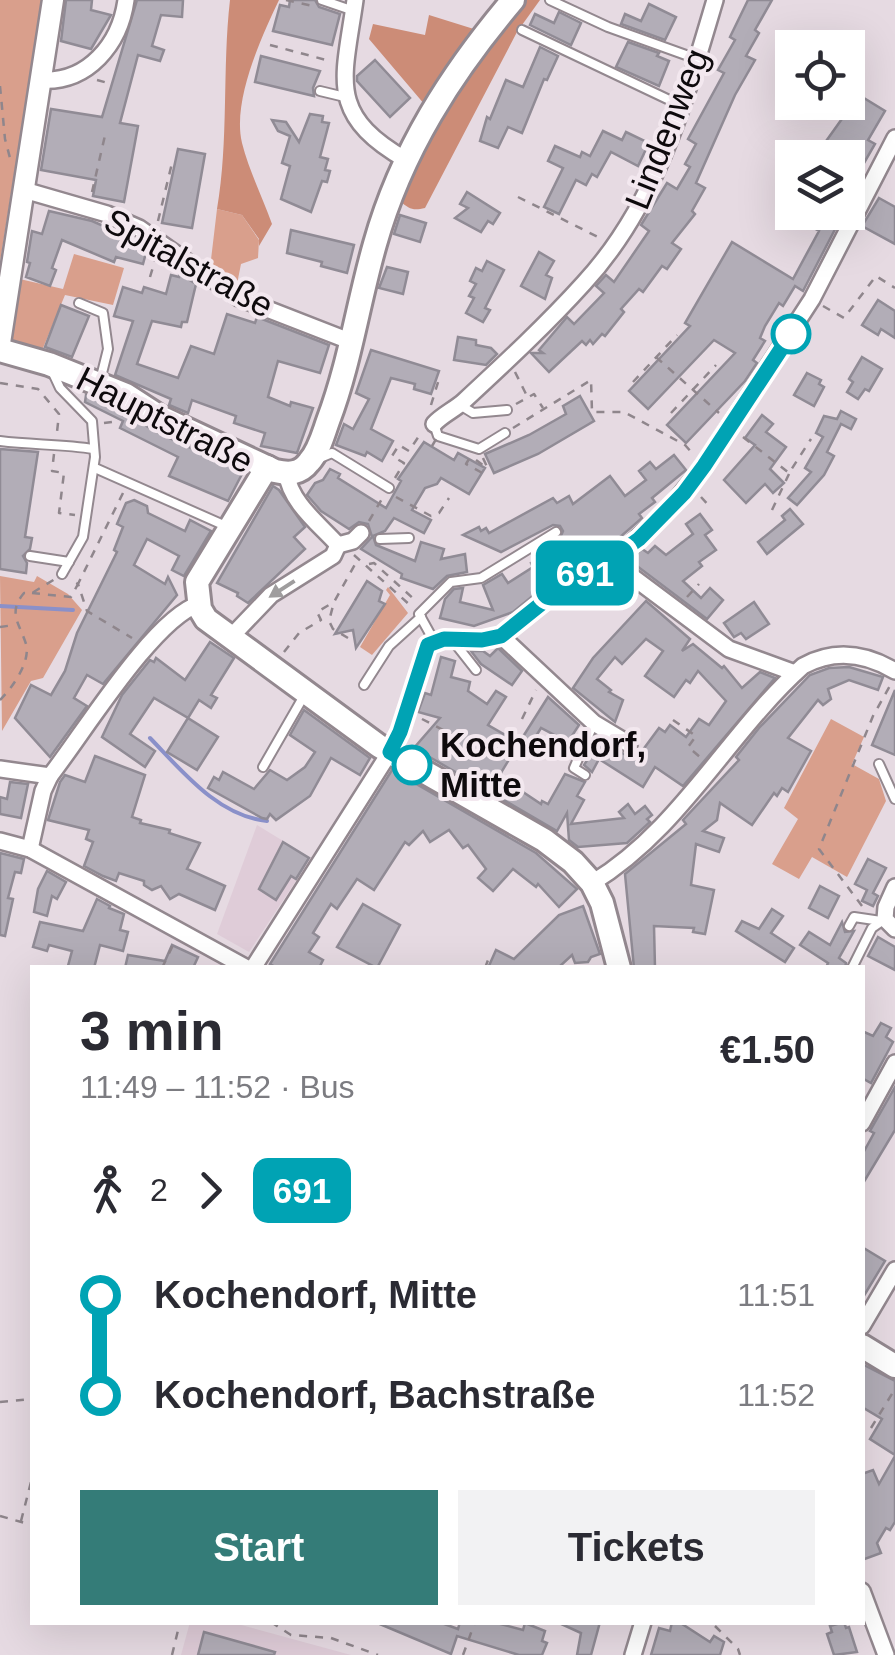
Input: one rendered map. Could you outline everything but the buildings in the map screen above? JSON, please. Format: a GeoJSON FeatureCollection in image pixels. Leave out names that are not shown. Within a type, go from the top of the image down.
{"type":"FeatureCollection","features":[{"type":"Feature","properties":{"kind":"main road"},"geometry":{"type":"LineString","coordinates":[[282,479],[308,465],[320,444],[352,342],[375,244],[406,160],[454,74],[514,0]]}},
{"type":"Feature","properties":{"kind":"main road","name":"Hauptstraße"},"geometry":{"type":"LineString","coordinates":[[0,346],[126,395],[160,417],[282,479],[228,527],[198,582],[199,604]]}},
{"type":"Feature","properties":{"kind":"main road"},"geometry":{"type":"LineString","coordinates":[[199,604],[206,619],[305,694],[390,752],[544,840],[573,862],[592,883],[602,903],[618,965]]}},
{"type":"Feature","properties":{"kind":"main road"},"geometry":{"type":"LineString","coordinates":[[865,1348],[895,1366]]}},
{"type":"Feature","properties":{"kind":"street"},"geometry":{"type":"LineString","coordinates":[[0,346],[53,0]]}},
{"type":"Feature","properties":{"kind":"street"},"geometry":{"type":"LineString","coordinates":[[41,80],[56,81],[76,75],[101,56],[114,39],[126,0]]}},
{"type":"Feature","properties":{"kind":"street","name":"Lindenweg"},"geometry":{"type":"LineString","coordinates":[[437,426],[520,336],[584,283],[614,246],[654,180],[715,0]]}},
{"type":"Feature","properties":{"kind":"street"},"geometry":{"type":"LineString","coordinates":[[354,5],[345,97],[369,135],[406,160]]}},
{"type":"Feature","properties":{"kind":"street"},"geometry":{"type":"LineString","coordinates":[[252,965],[390,752],[406,714],[423,654],[434,641],[501,636],[572,579],[610,560],[639,539],[689,486],[812,300],[895,138]]}},
{"type":"Feature","properties":{"kind":"street","name":"Spitalstraße"},"geometry":{"type":"LineString","coordinates":[[24,190],[90,208],[139,228],[238,298],[352,342]]}},
{"type":"Feature","properties":{"kind":"street"},"geometry":{"type":"LineString","coordinates":[[282,479],[338,545]]}},
{"type":"Feature","properties":{"kind":"street"},"geometry":{"type":"LineString","coordinates":[[338,545],[363,534]]}},
{"type":"Feature","properties":{"kind":"street"},"geometry":{"type":"LineString","coordinates":[[230,638],[272,594],[333,556],[338,545]]}},
{"type":"Feature","properties":{"kind":"street"},"geometry":{"type":"LineString","coordinates":[[610,560],[729,650],[795,673]]}},
{"type":"Feature","properties":{"kind":"street"},"geometry":{"type":"LineString","coordinates":[[30,849],[50,776],[143,650],[184,609],[199,604]]}},
{"type":"Feature","properties":{"kind":"street"},"geometry":{"type":"LineString","coordinates":[[501,636],[594,723],[628,744]]}},
{"type":"Feature","properties":{"kind":"street"},"geometry":{"type":"LineString","coordinates":[[592,883],[618,868],[656,833],[795,673],[816,659],[835,654],[878,661],[894,677]]}},
{"type":"Feature","properties":{"kind":"street"},"geometry":{"type":"LineString","coordinates":[[0,769],[50,776]]}},
{"type":"Feature","properties":{"kind":"street"},"geometry":{"type":"LineString","coordinates":[[0,841],[30,849],[244,965]]}},
{"type":"Feature","properties":{"kind":"street"},"geometry":{"type":"LineString","coordinates":[[887,923],[886,908],[895,886]]}},
{"type":"Feature","properties":{"kind":"street"},"geometry":{"type":"LineString","coordinates":[[865,1118],[895,1063]]}},
{"type":"Feature","properties":{"kind":"street"},"geometry":{"type":"LineString","coordinates":[[865,1321],[895,1270]]}},
{"type":"Feature","properties":{"kind":"street"},"geometry":{"type":"LineString","coordinates":[[865,1599],[886,1655]]}},
{"type":"Feature","properties":{"kind":"street"},"geometry":{"type":"LineString","coordinates":[[633,1655],[642,1625]]}},
{"type":"Feature","properties":{"kind":"lane"},"geometry":{"type":"LineString","coordinates":[[322,0],[354,5]]}},
{"type":"Feature","properties":{"kind":"lane"},"geometry":{"type":"LineString","coordinates":[[550,0],[608,27],[697,60]]}},
{"type":"Feature","properties":{"kind":"lane"},"geometry":{"type":"LineString","coordinates":[[522,30],[682,106]]}},
{"type":"Feature","properties":{"kind":"lane"},"geometry":{"type":"LineString","coordinates":[[320,91],[345,97]]}},
{"type":"Feature","properties":{"kind":"lane"},"geometry":{"type":"LineString","coordinates":[[79,303],[103,314],[108,354],[99,383]]}},
{"type":"Feature","properties":{"kind":"lane"},"geometry":{"type":"LineString","coordinates":[[49,364],[60,388],[92,421],[94,449],[88,518],[83,536],[62,574]]}},
{"type":"Feature","properties":{"kind":"lane"},"geometry":{"type":"LineString","coordinates":[[460,404],[473,413],[507,410]]}},
{"type":"Feature","properties":{"kind":"lane"},"geometry":{"type":"LineString","coordinates":[[437,426],[479,449],[505,433]]}},
{"type":"Feature","properties":{"kind":"lane"},"geometry":{"type":"LineString","coordinates":[[0,440],[94,449]]}},
{"type":"Feature","properties":{"kind":"lane"},"geometry":{"type":"LineString","coordinates":[[282,479],[332,453],[391,492]]}},
{"type":"Feature","properties":{"kind":"lane"},"geometry":{"type":"LineString","coordinates":[[95,468],[228,527]]}},
{"type":"Feature","properties":{"kind":"lane"},"geometry":{"type":"LineString","coordinates":[[364,685],[378,659],[451,582],[481,578],[556,532]]}},
{"type":"Feature","properties":{"kind":"lane"},"geometry":{"type":"LineString","coordinates":[[380,539],[409,538]]}},
{"type":"Feature","properties":{"kind":"lane"},"geometry":{"type":"LineString","coordinates":[[30,556],[69,562]]}},
{"type":"Feature","properties":{"kind":"lane"},"geometry":{"type":"LineString","coordinates":[[422,613],[434,641]]}},
{"type":"Feature","properties":{"kind":"lane"},"geometry":{"type":"LineString","coordinates":[[452,638],[460,654],[476,670]]}},
{"type":"Feature","properties":{"kind":"lane"},"geometry":{"type":"LineString","coordinates":[[263,766],[305,694]]}},
{"type":"Feature","properties":{"kind":"lane"},"geometry":{"type":"LineString","coordinates":[[585,775],[574,768],[594,723]]}},
{"type":"Feature","properties":{"kind":"lane"},"geometry":{"type":"LineString","coordinates":[[880,764],[895,799]]}},
{"type":"Feature","properties":{"kind":"lane"},"geometry":{"type":"LineString","coordinates":[[849,926],[854,917],[887,923]]}},
{"type":"Feature","properties":{"kind":"lane"},"geometry":{"type":"LineString","coordinates":[[854,965],[872,928],[887,923]]}},
{"type":"Feature","properties":{"kind":"path"},"geometry":{"type":"LineString","coordinates":[[270,45],[346,65]]}},
{"type":"Feature","properties":{"kind":"path"},"geometry":{"type":"LineString","coordinates":[[0,86],[5,139],[18,187],[24,190]]}},
{"type":"Feature","properties":{"kind":"path"},"geometry":{"type":"LineString","coordinates":[[90,208],[106,132]]}},
{"type":"Feature","properties":{"kind":"path"},"geometry":{"type":"LineString","coordinates":[[150,278],[172,159]]}},
{"type":"Feature","properties":{"kind":"path"},"geometry":{"type":"LineString","coordinates":[[518,197],[614,246]]}},
{"type":"Feature","properties":{"kind":"path"},"geometry":{"type":"LineString","coordinates":[[812,300],[844,318],[876,276],[895,288]]}},
{"type":"Feature","properties":{"kind":"path"},"geometry":{"type":"LineString","coordinates":[[633,382],[677,335]]}},
{"type":"Feature","properties":{"kind":"path"},"geometry":{"type":"LineString","coordinates":[[656,357],[789,473]]}},
{"type":"Feature","properties":{"kind":"path"},"geometry":{"type":"LineString","coordinates":[[671,413],[716,366]]}},
{"type":"Feature","properties":{"kind":"path"},"geometry":{"type":"LineString","coordinates":[[432,446],[437,426],[430,407],[440,380]]}},
{"type":"Feature","properties":{"kind":"path"},"geometry":{"type":"LineString","coordinates":[[517,380],[527,398]]}},
{"type":"Feature","properties":{"kind":"path"},"geometry":{"type":"LineString","coordinates":[[505,433],[591,380],[592,412],[624,412],[684,445],[704,466]]}},
{"type":"Feature","properties":{"kind":"path"},"geometry":{"type":"LineString","coordinates":[[0,383],[38,389],[59,414],[55,443]]}},
{"type":"Feature","properties":{"kind":"path"},"geometry":{"type":"LineString","coordinates":[[507,410],[534,394],[544,409]]}},
{"type":"Feature","properties":{"kind":"path"},"geometry":{"type":"LineString","coordinates":[[92,421],[119,421]]}},
{"type":"Feature","properties":{"kind":"path"},"geometry":{"type":"LineString","coordinates":[[363,534],[391,492],[404,463],[392,456],[399,445],[409,451],[423,430],[437,426]]}},
{"type":"Feature","properties":{"kind":"path"},"geometry":{"type":"LineString","coordinates":[[772,510],[811,439]]}},
{"type":"Feature","properties":{"kind":"path"},"geometry":{"type":"LineString","coordinates":[[470,457],[486,464],[488,469],[483,458]]}},
{"type":"Feature","properties":{"kind":"path"},"geometry":{"type":"LineString","coordinates":[[53,459],[52,471],[64,473],[59,513],[88,518]]}},
{"type":"Feature","properties":{"kind":"path"},"geometry":{"type":"LineString","coordinates":[[466,464],[486,475]]}},
{"type":"Feature","properties":{"kind":"path"},"geometry":{"type":"LineString","coordinates":[[0,700],[12,686],[26,657],[26,644],[14,612],[18,599],[24,593],[71,597],[128,483]]}},
{"type":"Feature","properties":{"kind":"path"},"geometry":{"type":"LineString","coordinates":[[689,486],[711,508]]}},
{"type":"Feature","properties":{"kind":"path"},"geometry":{"type":"LineString","coordinates":[[391,492],[432,516],[439,513],[449,498]]}},
{"type":"Feature","properties":{"kind":"path"},"geometry":{"type":"LineString","coordinates":[[348,638],[328,621],[358,558]]}},
{"type":"Feature","properties":{"kind":"path"},"geometry":{"type":"LineString","coordinates":[[374,563],[422,613],[367,565],[374,563]]}},
{"type":"Feature","properties":{"kind":"path"},"geometry":{"type":"LineString","coordinates":[[32,594],[62,574],[78,584],[88,611],[143,650]]}},
{"type":"Feature","properties":{"kind":"path"},"geometry":{"type":"LineString","coordinates":[[676,610],[699,584]]}},
{"type":"Feature","properties":{"kind":"path"},"geometry":{"type":"LineString","coordinates":[[271,669],[299,633],[320,620],[317,612],[334,602]]}},
{"type":"Feature","properties":{"kind":"path"},"geometry":{"type":"LineString","coordinates":[[0,627],[16,625]]}},
{"type":"Feature","properties":{"kind":"path"},"geometry":{"type":"LineString","coordinates":[[522,718],[542,676]]}},
{"type":"Feature","properties":{"kind":"path"},"geometry":{"type":"LineString","coordinates":[[887,923],[858,904],[819,849],[873,716],[894,677]]}},
{"type":"Feature","properties":{"kind":"path"},"geometry":{"type":"LineString","coordinates":[[406,714],[480,750]]}},
{"type":"Feature","properties":{"kind":"path"},"geometry":{"type":"LineString","coordinates":[[673,720],[696,736],[688,748],[713,766]]}},
{"type":"Feature","properties":{"kind":"path"},"geometry":{"type":"LineString","coordinates":[[163,965],[180,930]]}},
{"type":"Feature","properties":{"kind":"path"},"geometry":{"type":"LineString","coordinates":[[487,965],[490,954]]}},
{"type":"Feature","properties":{"kind":"path"},"geometry":{"type":"LineString","coordinates":[[871,1428],[895,1389]]}},
{"type":"Feature","properties":{"kind":"path"},"geometry":{"type":"LineString","coordinates":[[0,1402],[30,1398]]}},
{"type":"Feature","properties":{"kind":"path"},"geometry":{"type":"LineString","coordinates":[[21,1521],[30,1486]]}},
{"type":"Feature","properties":{"kind":"path"},"geometry":{"type":"LineString","coordinates":[[0,1516],[30,1524]]}},
{"type":"Feature","properties":{"kind":"path"},"geometry":{"type":"LineString","coordinates":[[172,1655],[179,1625]]}},
{"type":"Feature","properties":{"kind":"path"},"geometry":{"type":"LineString","coordinates":[[275,1625],[291,1635],[331,1638],[378,1655]]}},
{"type":"Feature","properties":{"kind":"path"},"geometry":{"type":"LineString","coordinates":[[464,1655],[474,1625]]}},
{"type":"Feature","properties":{"kind":"path"},"geometry":{"type":"LineString","coordinates":[[716,1626],[740,1655]]}},
{"type":"Feature","properties":{"kind":"shaded area"},"geometry":{"type":"Polygon","coordinates":[[[0,0],[42,0],[0,262],[0,0]]]}},
{"type":"Feature","properties":{"kind":"shaded area"},"geometry":{"type":"Polygon","coordinates":[[[230,0],[279,0],[250,70],[241,108],[242,143],[272,224],[259,246],[259,239],[242,215],[217,209],[230,0]]]}},
{"type":"Feature","properties":{"kind":"shaded area"},"geometry":{"type":"Polygon","coordinates":[[[524,0],[540,0],[517,32],[425,208],[409,208],[400,201],[442,108],[524,0]]]}},
{"type":"Feature","properties":{"kind":"shaded area"},"geometry":{"type":"Polygon","coordinates":[[[429,15],[477,30],[425,105],[369,39],[373,24],[425,35],[429,15]]]}},
{"type":"Feature","properties":{"kind":"shaded area"},"geometry":{"type":"Polygon","coordinates":[[[217,209],[242,215],[259,240],[258,258],[241,264],[237,284],[210,268],[217,209]]]}},
{"type":"Feature","properties":{"kind":"shaded area"},"geometry":{"type":"Polygon","coordinates":[[[74,254],[124,268],[113,305],[65,295],[38,360],[0,343],[11,277],[63,289],[74,254]]]}},
{"type":"Feature","properties":{"kind":"shaded area"},"geometry":{"type":"Polygon","coordinates":[[[0,576],[34,582],[37,576],[68,594],[82,610],[43,678],[31,681],[2,731],[0,576]]]}},
{"type":"Feature","properties":{"kind":"shaded area"},"geometry":{"type":"Polygon","coordinates":[[[388,587],[408,613],[372,655],[360,647],[390,595],[388,587]]]}},
{"type":"Feature","properties":{"kind":"shaded area"},"geometry":{"type":"Polygon","coordinates":[[[831,719],[864,737],[852,764],[879,779],[886,801],[847,877],[812,857],[799,879],[772,864],[798,819],[784,808],[831,719]]]}},
{"type":"Feature","properties":{"kind":"shaded area"},"geometry":{"type":"Polygon","coordinates":[[[257,825],[311,858],[249,952],[217,934],[257,825]]]}},
{"type":"Feature","properties":{"kind":"shaded area"},"geometry":{"type":"Polygon","coordinates":[[[189,1625],[241,1625],[351,1655],[181,1655],[189,1625]]]}},
{"type":"Feature","properties":{"kind":"waterway"},"geometry":{"type":"LineString","coordinates":[[0,606],[73,610]]}},
{"type":"Feature","properties":{"kind":"waterway"},"geometry":{"type":"LineString","coordinates":[[150,738],[217,802],[267,821]]}},
{"type":"Feature","properties":{"kind":"bus line","name":"691"},"geometry":{"type":"LineString","coordinates":[[412,765],[390,752],[428,645],[452,638],[482,640],[501,636],[572,579],[610,560],[639,539],[684,493],[791,334]]}},
{"type":"Feature","properties":{"kind":"place","name":"Kochendorf, Mitte"},"geometry":{"type":"Point","coordinates":[412,765]}}]}
